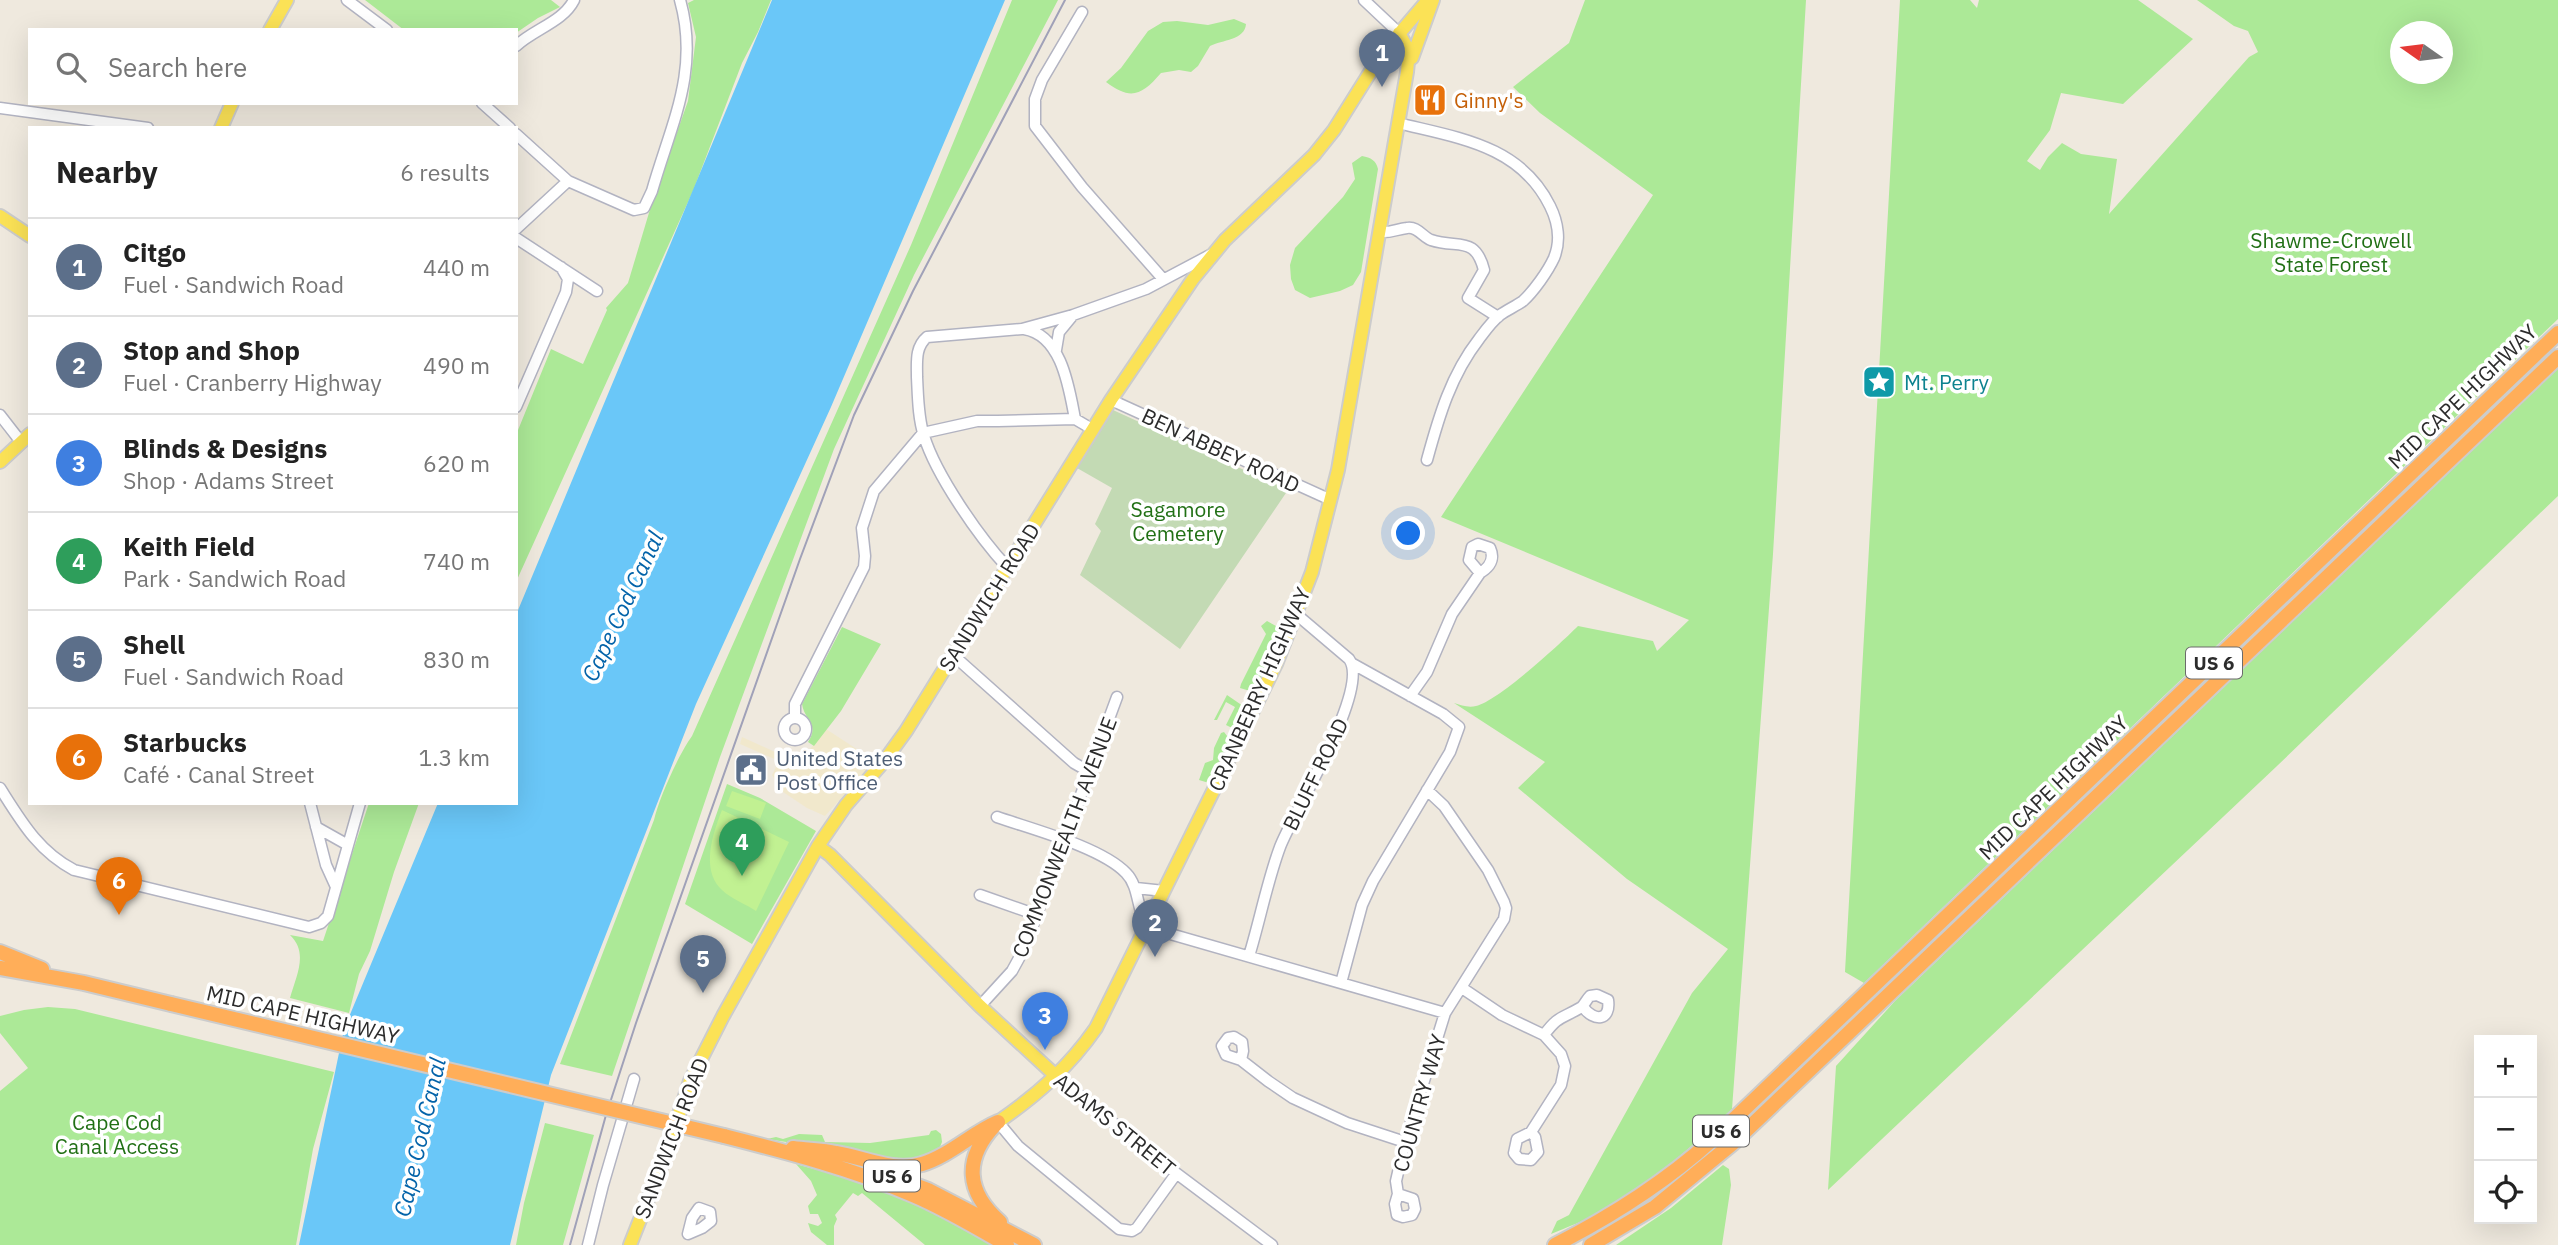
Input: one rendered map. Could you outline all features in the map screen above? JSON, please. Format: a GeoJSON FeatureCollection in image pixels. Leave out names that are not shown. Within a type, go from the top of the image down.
{"type":"FeatureCollection","features":[{"type":"Feature","properties":{"kind":"highway","name":"MID CAPE HIGHWAY"},"geometry":{"type":"LineString","coordinates":[[1555,1245],[1633,1201],[1674,1172],[1712,1140],[2558,332]]}},
{"type":"Feature","properties":{"kind":"highway","name":"MID CAPE HIGHWAY"},"geometry":{"type":"LineString","coordinates":[[1591,1245],[1655,1206],[1733,1143],[2558,357]]}},
{"type":"Feature","properties":{"kind":"highway"},"geometry":{"type":"LineString","coordinates":[[0,952],[42,969]]}},
{"type":"Feature","properties":{"kind":"highway","name":"US 6"},"geometry":{"type":"LineString","coordinates":[[0,959],[84,983]]}},
{"type":"Feature","properties":{"kind":"highway"},"geometry":{"type":"LineString","coordinates":[[0,968],[84,983]]}},
{"type":"Feature","properties":{"kind":"highway","name":"US 6"},"geometry":{"type":"LineString","coordinates":[[0,976],[84,983]]}},
{"type":"Feature","properties":{"kind":"highway","name":"MID CAPE HIGHWAY"},"geometry":{"type":"LineString","coordinates":[[84,983],[757,1144],[867,1177],[1012,1240],[1034,1245]]}},
{"type":"Feature","properties":{"kind":"highway"},"geometry":{"type":"LineString","coordinates":[[757,1144],[838,1153],[889,1165],[913,1167],[932,1161],[979,1130],[998,1122]]}},
{"type":"Feature","properties":{"kind":"highway"},"geometry":{"type":"LineString","coordinates":[[998,1122],[976,1150],[973,1182],[983,1205],[1012,1240]]}},
{"type":"Feature","properties":{"kind":"main road"},"geometry":{"type":"LineString","coordinates":[[271,28],[287,0]]}},
{"type":"Feature","properties":{"kind":"main road","name":"SANDWICH ROAD"},"geometry":{"type":"LineString","coordinates":[[630,1245],[698,1064],[818,846],[846,805],[896,746],[1092,429],[1212,253],[1314,155],[1341,119],[1375,64],[1428,0]]}},
{"type":"Feature","properties":{"kind":"main road","name":"CRANBERRY HIGHWAY"},"geometry":{"type":"LineString","coordinates":[[1407,72],[1433,0]]}},
{"type":"Feature","properties":{"kind":"main road","name":"CRANBERRY HIGHWAY"},"geometry":{"type":"LineString","coordinates":[[998,1122],[1033,1097],[1056,1076],[1096,1028],[1266,685],[1312,572],[1331,500],[1407,72],[1409,51],[1399,33]]}},
{"type":"Feature","properties":{"kind":"main road"},"geometry":{"type":"LineString","coordinates":[[222,126],[231,105]]}},
{"type":"Feature","properties":{"kind":"main road"},"geometry":{"type":"LineString","coordinates":[[0,216],[28,235]]}},
{"type":"Feature","properties":{"kind":"main road"},"geometry":{"type":"LineString","coordinates":[[0,462],[25,438]]}},
{"type":"Feature","properties":{"kind":"main road","name":"ADAMS STREET"},"geometry":{"type":"LineString","coordinates":[[818,846],[980,1006],[1056,1076]]}},
{"type":"Feature","properties":{"kind":"street"},"geometry":{"type":"LineString","coordinates":[[347,0],[384,28]]}},
{"type":"Feature","properties":{"kind":"street"},"geometry":{"type":"LineString","coordinates":[[518,44],[564,15],[575,0]]}},
{"type":"Feature","properties":{"kind":"street"},"geometry":{"type":"LineString","coordinates":[[518,136],[568,181],[628,208],[641,210],[647,205],[686,77],[688,43],[680,0]]}},
{"type":"Feature","properties":{"kind":"street"},"geometry":{"type":"LineString","coordinates":[[1364,0],[1399,33]]}},
{"type":"Feature","properties":{"kind":"street"},"geometry":{"type":"LineString","coordinates":[[1082,12],[1042,80],[1035,99],[1035,126],[1082,187],[1163,279]]}},
{"type":"Feature","properties":{"kind":"street"},"geometry":{"type":"LineString","coordinates":[[0,107],[134,126]]}},
{"type":"Feature","properties":{"kind":"street"},"geometry":{"type":"LineString","coordinates":[[493,107],[508,126]]}},
{"type":"Feature","properties":{"kind":"street"},"geometry":{"type":"LineString","coordinates":[[1398,123],[1488,147],[1517,163],[1542,189],[1557,226],[1558,241],[1554,258],[1524,300],[1498,317],[1478,340],[1449,386],[1427,460]]}},
{"type":"Feature","properties":{"kind":"street"},"geometry":{"type":"LineString","coordinates":[[518,227],[568,181]]}},
{"type":"Feature","properties":{"kind":"street"},"geometry":{"type":"LineString","coordinates":[[1380,232],[1392,233],[1415,228],[1427,239],[1443,243],[1461,243],[1473,248],[1480,257],[1484,270],[1468,298],[1498,317]]}},
{"type":"Feature","properties":{"kind":"street"},"geometry":{"type":"LineString","coordinates":[[518,239],[597,291]]}},
{"type":"Feature","properties":{"kind":"street"},"geometry":{"type":"LineString","coordinates":[[1007,567],[944,481],[933,461],[923,433],[917,362],[922,342],[927,337],[942,335],[1022,329],[1073,315],[1123,298],[1212,253]]}},
{"type":"Feature","properties":{"kind":"street"},"geometry":{"type":"LineString","coordinates":[[518,402],[566,292],[568,279],[561,267]]}},
{"type":"Feature","properties":{"kind":"street"},"geometry":{"type":"LineString","coordinates":[[1073,315],[1059,332],[1056,350],[1075,419]]}},
{"type":"Feature","properties":{"kind":"street"},"geometry":{"type":"LineString","coordinates":[[1022,329],[1041,335],[1056,350]]}},
{"type":"Feature","properties":{"kind":"street","name":"BEN ABBEY ROAD"},"geometry":{"type":"LineString","coordinates":[[1111,400],[1331,500]]}},
{"type":"Feature","properties":{"kind":"street"},"geometry":{"type":"LineString","coordinates":[[0,415],[25,438]]}},
{"type":"Feature","properties":{"kind":"street"},"geometry":{"type":"LineString","coordinates":[[795,718],[795,704],[864,566],[862,528],[874,491],[923,433],[976,421],[1075,419],[1092,429]]}},
{"type":"Feature","properties":{"kind":"street"},"geometry":{"type":"LineString","coordinates":[[1410,696],[1427,673],[1451,614],[1480,573]]}},
{"type":"Feature","properties":{"kind":"street"},"geometry":{"type":"LineString","coordinates":[[1296,614],[1310,623],[1353,664],[1443,715],[1459,727],[1450,752],[1373,881],[1362,905],[1341,982]]}},
{"type":"Feature","properties":{"kind":"street"},"geometry":{"type":"LineString","coordinates":[[953,654],[1074,763],[1088,771]]}},
{"type":"Feature","properties":{"kind":"street","name":"BLUFF ROAD"},"geometry":{"type":"LineString","coordinates":[[1249,956],[1281,845],[1335,737],[1348,703],[1353,686],[1353,664]]}},
{"type":"Feature","properties":{"kind":"street","name":"COMMONWEALTH AVENUE"},"geometry":{"type":"LineString","coordinates":[[980,1006],[1017,964],[1117,696]]}},
{"type":"Feature","properties":{"kind":"street"},"geometry":{"type":"LineString","coordinates":[[0,788],[27,830],[44,850],[60,862],[83,873],[309,927],[325,920],[359,805]]}},
{"type":"Feature","properties":{"kind":"street","name":"COUNTRY WAY"},"geometry":{"type":"LineString","coordinates":[[1398,1194],[1396,1181],[1405,1142],[1445,1013],[1504,919],[1506,908],[1488,870],[1468,840],[1444,806],[1427,790]]}},
{"type":"Feature","properties":{"kind":"street"},"geometry":{"type":"LineString","coordinates":[[310,805],[326,866],[336,888]]}},
{"type":"Feature","properties":{"kind":"street"},"geometry":{"type":"LineString","coordinates":[[997,817],[1114,862],[1136,888],[1147,926],[1204,945],[1445,1013]]}},
{"type":"Feature","properties":{"kind":"street"},"geometry":{"type":"LineString","coordinates":[[316,827],[348,845]]}},
{"type":"Feature","properties":{"kind":"street"},"geometry":{"type":"LineString","coordinates":[[1136,888],[1164,891]]}},
{"type":"Feature","properties":{"kind":"street"},"geometry":{"type":"LineString","coordinates":[[980,895],[1037,915]]}},
{"type":"Feature","properties":{"kind":"street"},"geometry":{"type":"LineString","coordinates":[[1462,988],[1486,1006],[1544,1035],[1561,1054],[1565,1066],[1561,1086],[1531,1132]]}},
{"type":"Feature","properties":{"kind":"street"},"geometry":{"type":"LineString","coordinates":[[1544,1035],[1554,1021],[1583,1007]]}},
{"type":"Feature","properties":{"kind":"street"},"geometry":{"type":"LineString","coordinates":[[1241,1060],[1293,1098],[1357,1127],[1405,1142]]}},
{"type":"Feature","properties":{"kind":"street","name":"ADAMS STREET"},"geometry":{"type":"LineString","coordinates":[[1056,1076],[1176,1174],[1272,1245]]}},
{"type":"Feature","properties":{"kind":"street"},"geometry":{"type":"LineString","coordinates":[[588,1245],[634,1079]]}},
{"type":"Feature","properties":{"kind":"street"},"geometry":{"type":"LineString","coordinates":[[998,1122],[1018,1146],[1108,1222],[1123,1230],[1132,1231],[1137,1227],[1176,1174]]}},
{"type":"Feature","properties":{"kind":"street"},"geometry":{"type":"LineString","coordinates":[[683,1245],[688,1234]]}},
{"type":"Feature","properties":{"kind":"shaded area"},"geometry":{"type":"Polygon","coordinates":[[[826,729],[875,761],[825,816],[783,792],[772,775],[779,761],[740,744],[742,737],[799,763],[826,729]]]}},
{"type":"Feature","properties":{"kind":"green space"},"geometry":{"type":"Polygon","coordinates":[[[365,0],[551,0],[560,7],[518,32],[518,28],[401,28],[365,0]]]}},
{"type":"Feature","properties":{"kind":"green space"},"geometry":{"type":"Polygon","coordinates":[[[694,0],[771,0],[742,63],[693,191],[518,578],[518,430],[551,349],[583,364],[606,308],[628,283],[651,206],[688,101],[696,37],[688,3],[694,0]]]}},
{"type":"Feature","properties":{"kind":"green space"},"geometry":{"type":"Polygon","coordinates":[[[1012,0],[1058,0],[914,275],[834,449],[720,757],[612,1076],[560,1064],[665,789],[692,736],[911,245],[1012,0]]]}},
{"type":"Feature","properties":{"kind":"green space"},"geometry":{"type":"Polygon","coordinates":[[[1585,0],[1806,0],[1773,554],[1732,1109],[1636,1190],[1595,1215],[1551,1234],[1557,1221],[1569,1215],[1692,993],[1728,949],[1627,879],[1518,788],[1545,762],[1454,703],[1476,706],[1499,694],[1578,626],[1653,641],[1657,651],[1689,620],[1441,517],[1653,195],[1540,113],[1513,87],[1569,43],[1585,0]]]}},
{"type":"Feature","properties":{"kind":"green space","name":"Shawme-Crowell State Forest"},"geometry":{"type":"Polygon","coordinates":[[[1900,0],[1970,0],[1977,8],[1979,0],[2138,0],[2193,39],[2123,104],[2061,93],[2050,130],[2027,161],[2040,170],[2062,143],[2081,154],[2117,159],[2109,214],[2249,57],[2258,52],[2248,31],[2234,26],[2197,0],[2558,0],[2558,319],[1864,983],[1845,972],[1900,0]]]}},
{"type":"Feature","properties":{"kind":"green space"},"geometry":{"type":"Polygon","coordinates":[[[1234,19],[1246,24],[1242,33],[1210,46],[1198,66],[1191,72],[1179,70],[1161,73],[1142,91],[1136,93],[1122,92],[1106,82],[1121,68],[1148,31],[1163,22],[1208,25],[1234,19]]]}},
{"type":"Feature","properties":{"kind":"green space"},"geometry":{"type":"Polygon","coordinates":[[[1362,156],[1373,160],[1378,169],[1361,272],[1353,285],[1310,298],[1295,290],[1291,279],[1290,265],[1295,248],[1343,197],[1355,179],[1352,163],[1362,156]]]}},
{"type":"Feature","properties":{"kind":"green space"},"geometry":{"type":"Polygon","coordinates":[[[2558,368],[2558,496],[1828,1190],[1836,1066],[1895,1001],[2558,368]]]}},
{"type":"Feature","properties":{"kind":"green space","name":"Sagamore Cemetery"},"geometry":{"type":"Polygon","coordinates":[[[1113,410],[1288,490],[1180,649],[1080,575],[1101,531],[1095,524],[1112,488],[1077,468],[1113,410]]]}},
{"type":"Feature","properties":{"kind":"green space"},"geometry":{"type":"Polygon","coordinates":[[[1267,621],[1276,626],[1279,636],[1257,685],[1250,691],[1240,688],[1266,634],[1261,626],[1267,621]]]}},
{"type":"Feature","properties":{"kind":"green space"},"geometry":{"type":"Polygon","coordinates":[[[842,627],[881,644],[841,711],[814,746],[808,742],[812,726],[802,704],[842,627]]]}},
{"type":"Feature","properties":{"kind":"green space"},"geometry":{"type":"Polygon","coordinates":[[[1227,695],[1243,706],[1243,714],[1237,727],[1226,725],[1235,707],[1226,702],[1217,720],[1214,720],[1227,695]]]}},
{"type":"Feature","properties":{"kind":"green space"},"geometry":{"type":"Polygon","coordinates":[[[1224,732],[1231,741],[1209,783],[1199,780],[1205,763],[1213,760],[1214,748],[1224,732]]]}},
{"type":"Feature","properties":{"kind":"green space"},"geometry":{"type":"Polygon","coordinates":[[[727,784],[760,798],[816,831],[752,944],[685,904],[727,784]]]}},
{"type":"Feature","properties":{"kind":"green space"},"geometry":{"type":"Polygon","coordinates":[[[732,791],[766,803],[760,819],[726,806],[732,791]]]}},
{"type":"Feature","properties":{"kind":"green space"},"geometry":{"type":"Polygon","coordinates":[[[368,805],[418,805],[370,951],[359,974],[349,1013],[290,998],[300,957],[296,942],[290,935],[323,941],[368,805]]]}},
{"type":"Feature","properties":{"kind":"green space"},"geometry":{"type":"Polygon","coordinates":[[[722,810],[789,842],[756,911],[722,890],[711,872],[710,851],[722,810]]]}},
{"type":"Feature","properties":{"kind":"green space","name":"Cape Cod Canal Access"},"geometry":{"type":"Polygon","coordinates":[[[48,1007],[75,1009],[334,1072],[313,1149],[296,1245],[0,1245],[0,1091],[28,1068],[0,1033],[0,1016],[48,1007]]]}},
{"type":"Feature","properties":{"kind":"green space"},"geometry":{"type":"Polygon","coordinates":[[[545,1123],[594,1135],[563,1245],[516,1245],[524,1203],[545,1123]]]}},
{"type":"Feature","properties":{"kind":"green space"},"geometry":{"type":"Polygon","coordinates":[[[936,1130],[941,1134],[942,1142],[938,1152],[913,1162],[767,1139],[783,1139],[799,1134],[822,1135],[825,1142],[870,1143],[929,1135],[936,1130]]]}},
{"type":"Feature","properties":{"kind":"green space"},"geometry":{"type":"Polygon","coordinates":[[[796,1164],[882,1188],[949,1219],[996,1245],[925,1245],[862,1193],[858,1196],[853,1193],[835,1215],[837,1219],[834,1226],[834,1245],[827,1245],[811,1232],[808,1223],[818,1226],[822,1223],[818,1214],[810,1214],[808,1206],[817,1195],[811,1181],[796,1164]]]}},
{"type":"Feature","properties":{"kind":"green space"},"geometry":{"type":"Polygon","coordinates":[[[1723,1165],[1729,1169],[1731,1185],[1722,1245],[1616,1245],[1671,1208],[1723,1165]]]}},
{"type":"Feature","properties":{"kind":"water","name":"Cape Cod Canal"},"geometry":{"type":"Polygon","coordinates":[[[772,0],[1005,0],[831,407],[696,704],[551,1075],[510,1245],[299,1245],[344,1029],[437,805],[518,805],[518,610],[772,0]]]}},
{"type":"Feature","properties":{"kind":"railway"},"geometry":{"type":"LineString","coordinates":[[570,1245],[606,1115],[636,1023],[800,559],[854,415],[913,291],[1065,0]]}},
{"type":"Feature","properties":{"kind":"place","name":"Citgo"},"geometry":{"type":"Point","coordinates":[1382,87]}},
{"type":"Feature","properties":{"kind":"place","name":"Ginny's"},"geometry":{"type":"Point","coordinates":[1430,100]}},
{"type":"Feature","properties":{"kind":"place","name":"Mt. Perry"},"geometry":{"type":"Point","coordinates":[1879,382]}},
{"type":"Feature","properties":{"kind":"place","name":"United States Post Office"},"geometry":{"type":"Point","coordinates":[751,770]}},
{"type":"Feature","properties":{"kind":"place","name":"Keith Field"},"geometry":{"type":"Point","coordinates":[742,876]}},
{"type":"Feature","properties":{"kind":"place","name":"Starbucks"},"geometry":{"type":"Point","coordinates":[119,915]}},
{"type":"Feature","properties":{"kind":"place","name":"Stop and Shop"},"geometry":{"type":"Point","coordinates":[1155,957]}},
{"type":"Feature","properties":{"kind":"place","name":"Shell"},"geometry":{"type":"Point","coordinates":[703,993]}},
{"type":"Feature","properties":{"kind":"place","name":"Blinds & Designs"},"geometry":{"type":"Point","coordinates":[1045,1050]}}]}
